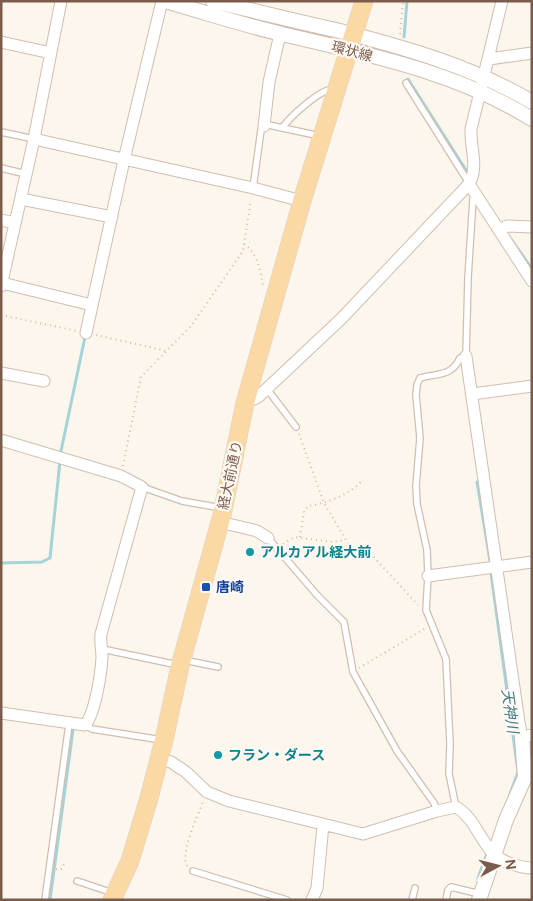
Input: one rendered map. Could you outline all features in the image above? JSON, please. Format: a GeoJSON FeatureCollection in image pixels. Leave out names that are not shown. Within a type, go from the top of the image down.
{"type":"FeatureCollection","features":[{"type":"Feature","properties":{"kind":"main road","name":"経大前通り"},"geometry":{"type":"LineString","coordinates":[[114,897],[138,837],[160,759],[181,663],[222,515],[245,402],[302,201],[364,1]]}},
{"type":"Feature","properties":{"kind":"street"},"geometry":{"type":"LineString","coordinates":[[61,1],[34,139],[2,282],[92,305]]}},
{"type":"Feature","properties":{"kind":"street"},"geometry":{"type":"LineString","coordinates":[[86,333],[124,160],[164,1]]}},
{"type":"Feature","properties":{"kind":"street","name":"環状線"},"geometry":{"type":"LineString","coordinates":[[164,1],[280,34],[352,42],[422,54],[484,77],[532,102]]}},
{"type":"Feature","properties":{"kind":"street","name":"環状線"},"geometry":{"type":"LineString","coordinates":[[213,1],[352,42],[480,92],[532,119]]}},
{"type":"Feature","properties":{"kind":"street"},"geometry":{"type":"LineString","coordinates":[[245,402],[253,400],[266,389],[342,318],[469,184],[474,176],[470,138],[471,129],[502,1]]}},
{"type":"Feature","properties":{"kind":"street"},"geometry":{"type":"LineString","coordinates":[[264,125],[269,82],[280,34]]}},
{"type":"Feature","properties":{"kind":"street"},"geometry":{"type":"LineString","coordinates":[[1,42],[51,53]]}},
{"type":"Feature","properties":{"kind":"street"},"geometry":{"type":"LineString","coordinates":[[489,59],[532,53]]}},
{"type":"Feature","properties":{"kind":"street"},"geometry":{"type":"LineString","coordinates":[[34,139],[253,188],[302,201]]}},
{"type":"Feature","properties":{"kind":"street"},"geometry":{"type":"LineString","coordinates":[[469,184],[532,281]]}},
{"type":"Feature","properties":{"kind":"street"},"geometry":{"type":"LineString","coordinates":[[21,199],[112,217]]}},
{"type":"Feature","properties":{"kind":"street"},"geometry":{"type":"LineString","coordinates":[[1,220],[15,224]]}},
{"type":"Feature","properties":{"kind":"street"},"geometry":{"type":"LineString","coordinates":[[499,230],[506,226],[532,227]]}},
{"type":"Feature","properties":{"kind":"street"},"geometry":{"type":"LineString","coordinates":[[466,356],[497,567],[527,736],[525,777],[506,820],[480,897]]}},
{"type":"Feature","properties":{"kind":"street"},"geometry":{"type":"LineString","coordinates":[[1,373],[44,381]]}},
{"type":"Feature","properties":{"kind":"street"},"geometry":{"type":"LineString","coordinates":[[472,394],[532,386]]}},
{"type":"Feature","properties":{"kind":"street"},"geometry":{"type":"LineString","coordinates":[[1,440],[121,476],[142,487],[101,634],[102,659],[92,713],[85,726],[1,713]]}},
{"type":"Feature","properties":{"kind":"street"},"geometry":{"type":"LineString","coordinates":[[222,515],[268,538]]}},
{"type":"Feature","properties":{"kind":"street"},"geometry":{"type":"LineString","coordinates":[[428,576],[532,562]]}},
{"type":"Feature","properties":{"kind":"street"},"geometry":{"type":"LineString","coordinates":[[160,759],[171,762],[186,772],[207,792],[228,801],[364,834],[437,811],[456,807],[464,811],[493,855],[522,868],[532,868]]}},
{"type":"Feature","properties":{"kind":"street"},"geometry":{"type":"LineString","coordinates":[[312,900],[317,888],[323,825]]}},
{"type":"Feature","properties":{"kind":"lane"},"geometry":{"type":"LineString","coordinates":[[406,83],[469,184]]}},
{"type":"Feature","properties":{"kind":"lane"},"geometry":{"type":"LineString","coordinates":[[282,128],[318,95],[337,89]]}},
{"type":"Feature","properties":{"kind":"lane"},"geometry":{"type":"LineString","coordinates":[[253,188],[261,130],[264,125],[322,136]]}},
{"type":"Feature","properties":{"kind":"lane"},"geometry":{"type":"LineString","coordinates":[[1,132],[34,139]]}},
{"type":"Feature","properties":{"kind":"lane"},"geometry":{"type":"LineString","coordinates":[[1,168],[26,174]]}},
{"type":"Feature","properties":{"kind":"lane"},"geometry":{"type":"LineString","coordinates":[[456,807],[449,774],[450,744],[446,659],[426,610],[428,550],[417,504],[416,486],[420,438],[416,406],[416,385],[420,378],[448,373],[454,369],[460,358],[466,356],[473,200],[477,196]]}},
{"type":"Feature","properties":{"kind":"lane"},"geometry":{"type":"LineString","coordinates":[[266,389],[296,427]]}},
{"type":"Feature","properties":{"kind":"lane"},"geometry":{"type":"LineString","coordinates":[[142,487],[222,515]]}},
{"type":"Feature","properties":{"kind":"lane"},"geometry":{"type":"LineString","coordinates":[[268,538],[317,595],[344,622],[353,672],[397,751],[434,803],[437,811]]}},
{"type":"Feature","properties":{"kind":"lane"},"geometry":{"type":"LineString","coordinates":[[102,649],[181,663],[218,667]]}},
{"type":"Feature","properties":{"kind":"lane"},"geometry":{"type":"LineString","coordinates":[[45,900],[69,724]]}},
{"type":"Feature","properties":{"kind":"lane"},"geometry":{"type":"LineString","coordinates":[[85,726],[92,729],[164,740]]}},
{"type":"Feature","properties":{"kind":"lane"},"geometry":{"type":"LineString","coordinates":[[193,871],[287,900]]}},
{"type":"Feature","properties":{"kind":"lane"},"geometry":{"type":"LineString","coordinates":[[77,881],[114,897]]}},
{"type":"Feature","properties":{"kind":"lane"},"geometry":{"type":"LineString","coordinates":[[446,900],[448,890],[451,887],[480,897]]}},
{"type":"Feature","properties":{"kind":"lane"},"geometry":{"type":"LineString","coordinates":[[412,900],[415,888]]}},
{"type":"Feature","properties":{"kind":"path"},"geometry":{"type":"LineString","coordinates":[[399,38],[403,1]]}},
{"type":"Feature","properties":{"kind":"path"},"geometry":{"type":"LineString","coordinates":[[121,476],[141,377],[191,326],[243,251],[253,188]]}},
{"type":"Feature","properties":{"kind":"path"},"geometry":{"type":"LineString","coordinates":[[244,244],[251,249],[259,265],[266,300],[272,308]]}},
{"type":"Feature","properties":{"kind":"path"},"geometry":{"type":"LineString","coordinates":[[296,427],[324,503],[346,540],[350,545],[370,553],[416,603],[426,610]]}},
{"type":"Feature","properties":{"kind":"path"},"geometry":{"type":"LineString","coordinates":[[300,537],[304,511],[308,506],[324,503],[355,489],[362,481]]}},
{"type":"Feature","properties":{"kind":"path"},"geometry":{"type":"LineString","coordinates":[[276,547],[295,537],[332,542],[346,540]]}},
{"type":"Feature","properties":{"kind":"path"},"geometry":{"type":"LineString","coordinates":[[353,672],[431,625]]}},
{"type":"Feature","properties":{"kind":"path"},"geometry":{"type":"LineString","coordinates":[[193,871],[187,867],[184,858],[194,822],[207,792]]}},
{"type":"Feature","properties":{"kind":"path"},"geometry":{"type":"LineString","coordinates":[[58,869],[62,869],[64,864]]}},
{"type":"Feature","properties":{"kind":"waterway"},"geometry":{"type":"LineString","coordinates":[[404,37],[407,1]]}},
{"type":"Feature","properties":{"kind":"waterway"},"geometry":{"type":"LineString","coordinates":[[408,79],[466,170]]}},
{"type":"Feature","properties":{"kind":"waterway"},"geometry":{"type":"LineString","coordinates":[[511,239],[532,269]]}},
{"type":"Feature","properties":{"kind":"waterway"},"geometry":{"type":"LineString","coordinates":[[1,563],[42,562],[50,558],[61,451],[85,337]]}},
{"type":"Feature","properties":{"kind":"waterway","name":"天神川"},"geometry":{"type":"LineString","coordinates":[[477,482],[490,561]]}},
{"type":"Feature","properties":{"kind":"waterway","name":"天神川"},"geometry":{"type":"LineString","coordinates":[[491,573],[518,772],[509,797]]}},
{"type":"Feature","properties":{"kind":"waterway"},"geometry":{"type":"LineString","coordinates":[[50,900],[73,730]]}},
{"type":"Feature","properties":{"kind":"waterway","name":"天神川"},"geometry":{"type":"LineString","coordinates":[[477,881],[486,856]]}},
{"type":"Feature","properties":{"kind":"place","name":"アルカアル経大前"},"geometry":{"type":"Point","coordinates":[250,552]}},
{"type":"Feature","properties":{"kind":"place","name":"唐崎"},"geometry":{"type":"Point","coordinates":[206,587]}},
{"type":"Feature","properties":{"kind":"place","name":"フラン・ダース"},"geometry":{"type":"Point","coordinates":[218,755]}}]}
